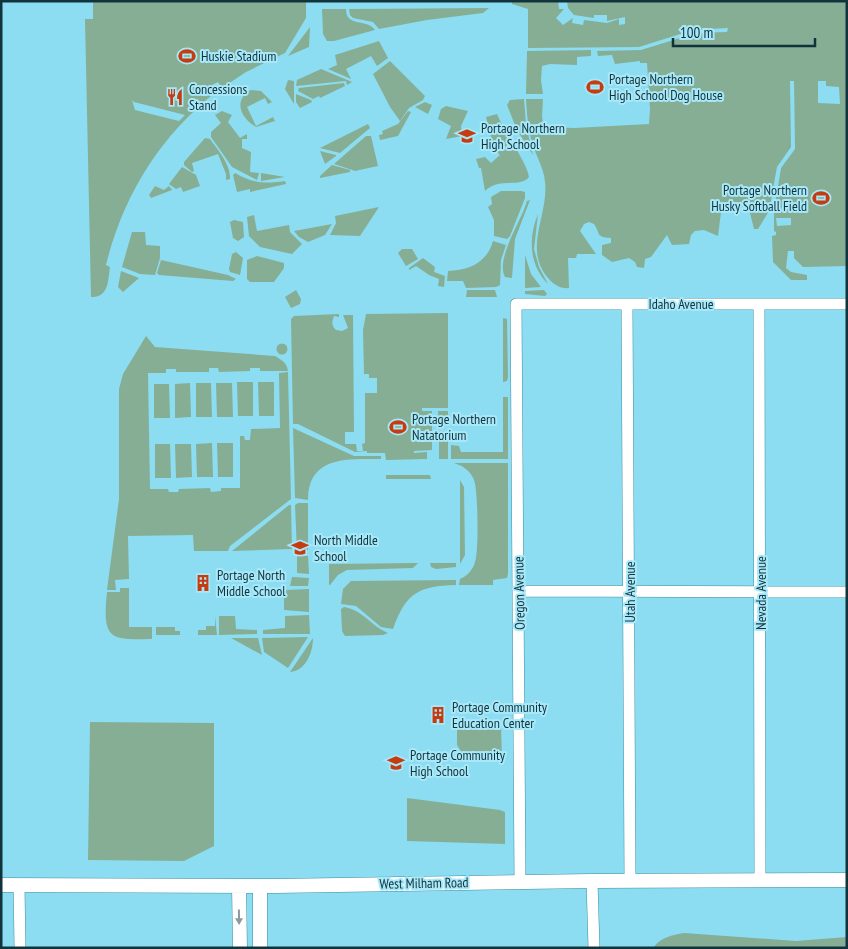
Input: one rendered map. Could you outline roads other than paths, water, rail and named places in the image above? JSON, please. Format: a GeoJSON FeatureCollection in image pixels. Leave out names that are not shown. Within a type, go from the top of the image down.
{"type":"FeatureCollection","features":[{"type":"Feature","properties":{"kind":"street","name":"Idaho Avenue"},"geometry":{"type":"LineString","coordinates":[[516,304],[847,304]]}},
{"type":"Feature","properties":{"kind":"street","name":"Oregon Avenue"},"geometry":{"type":"LineString","coordinates":[[516,304],[520,591],[520,882]]}},
{"type":"Feature","properties":{"kind":"street","name":"Utah Avenue"},"geometry":{"type":"LineString","coordinates":[[627,304],[630,880]]}},
{"type":"Feature","properties":{"kind":"street","name":"Nevada Avenue"},"geometry":{"type":"LineString","coordinates":[[759,305],[761,590],[760,881]]}},
{"type":"Feature","properties":{"kind":"street"},"geometry":{"type":"LineString","coordinates":[[520,591],[630,593],[761,590],[847,592]]}},
{"type":"Feature","properties":{"kind":"street","name":"West Milham Road"},"geometry":{"type":"LineString","coordinates":[[1,885],[260,886],[630,880],[847,880]]}},
{"type":"Feature","properties":{"kind":"street"},"geometry":{"type":"LineString","coordinates":[[592,881],[594,948]]}},
{"type":"Feature","properties":{"kind":"street"},"geometry":{"type":"LineString","coordinates":[[19,885],[20,948]]}},
{"type":"Feature","properties":{"kind":"street"},"geometry":{"type":"LineString","coordinates":[[239,886],[240,948]]}},
{"type":"Feature","properties":{"kind":"street"},"geometry":{"type":"LineString","coordinates":[[260,886],[260,948]]}},
{"type":"Feature","properties":{"kind":"place","name":"Huskie Stadium"},"geometry":{"type":"Point","coordinates":[187,56]}},
{"type":"Feature","properties":{"kind":"place","name":"Portage Northern High School Dog House"},"geometry":{"type":"Point","coordinates":[595,87]}},
{"type":"Feature","properties":{"kind":"place","name":"Concessions Stand"},"geometry":{"type":"Point","coordinates":[175,97]}},
{"type":"Feature","properties":{"kind":"place","name":"Portage Northern High School"},"geometry":{"type":"Point","coordinates":[467,136]}},
{"type":"Feature","properties":{"kind":"place","name":"Portage Northern Husky Softball Field"},"geometry":{"type":"Point","coordinates":[821,198]}},
{"type":"Feature","properties":{"kind":"place","name":"Portage Northern Natatorium"},"geometry":{"type":"Point","coordinates":[398,427]}},
{"type":"Feature","properties":{"kind":"place","name":"North Middle School"},"geometry":{"type":"Point","coordinates":[300,548]}},
{"type":"Feature","properties":{"kind":"place","name":"Portage North Middle School"},"geometry":{"type":"Point","coordinates":[203,583]}},
{"type":"Feature","properties":{"kind":"place","name":"Portage Community Education Center"},"geometry":{"type":"Point","coordinates":[438,715]}},
{"type":"Feature","properties":{"kind":"place","name":"Portage Community High School"},"geometry":{"type":"Point","coordinates":[396,763]}}]}
